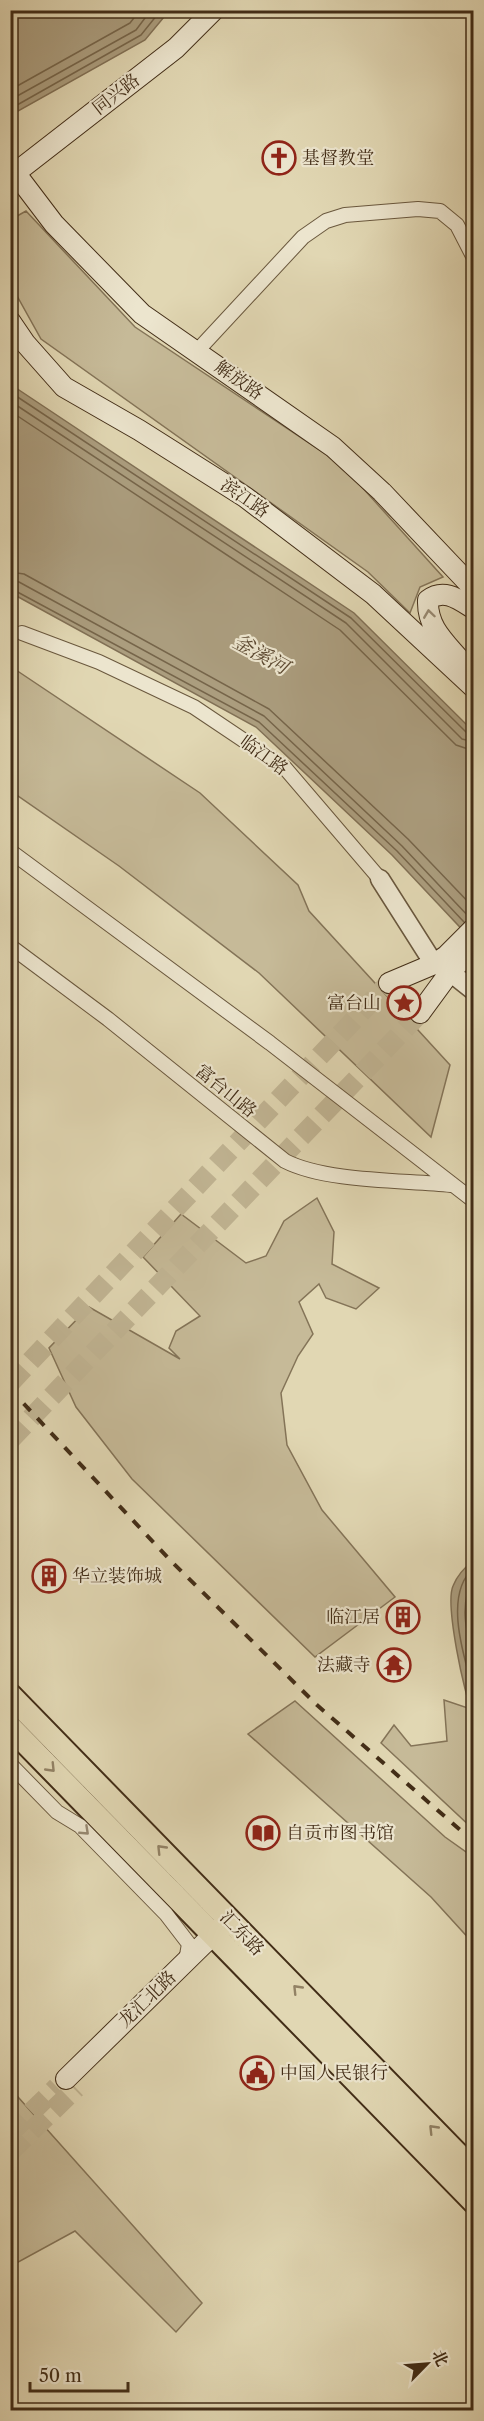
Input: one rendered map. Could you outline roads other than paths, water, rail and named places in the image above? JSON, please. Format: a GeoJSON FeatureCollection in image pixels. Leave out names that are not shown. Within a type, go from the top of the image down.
{"type":"FeatureCollection","features":[{"type":"Feature","properties":{"kind":"main road","name":"同兴路"},"geometry":{"type":"LineString","coordinates":[[12,172],[176,48],[214,10]]}},
{"type":"Feature","properties":{"kind":"main road","name":"解放路"},"geometry":{"type":"LineString","coordinates":[[12,172],[54,224],[142,314],[198,350],[333,447],[382,492],[474,589]]}},
{"type":"Feature","properties":{"kind":"main road","name":"滨江路"},"geometry":{"type":"LineString","coordinates":[[10,321],[25,343],[64,387],[139,430],[245,496],[373,594],[474,688]]}},
{"type":"Feature","properties":{"kind":"main road"},"geometry":{"type":"LineString","coordinates":[[474,609],[446,594],[436,594],[428,600],[427,614],[432,628],[474,677]]}},
{"type":"Feature","properties":{"kind":"main road"},"geometry":{"type":"LineString","coordinates":[[420,1013],[446,965],[474,928]]}},
{"type":"Feature","properties":{"kind":"main road"},"geometry":{"type":"LineString","coordinates":[[389,983],[446,965],[474,948]]}},
{"type":"Feature","properties":{"kind":"main road","name":"汇东路"},"geometry":{"type":"LineString","coordinates":[[10,1695],[474,2202]]}},
{"type":"Feature","properties":{"kind":"main road","name":"汇东路"},"geometry":{"type":"LineString","coordinates":[[10,1726],[474,2171]]}},
{"type":"Feature","properties":{"kind":"main road","name":"龙汇北路"},"geometry":{"type":"LineString","coordinates":[[226,1932],[71,2083],[186,1961],[226,1932]]}},
{"type":"Feature","properties":{"kind":"street"},"geometry":{"type":"LineString","coordinates":[[198,350],[303,237],[326,221],[345,215],[376,212],[418,209],[440,211],[456,225],[474,258]]}},
{"type":"Feature","properties":{"kind":"street","name":"临江路"},"geometry":{"type":"LineString","coordinates":[[22,633],[99,662],[194,707],[285,768],[380,879],[446,965],[474,991]]}},
{"type":"Feature","properties":{"kind":"street"},"geometry":{"type":"LineString","coordinates":[[10,851],[270,1043],[474,1201]]}},
{"type":"Feature","properties":{"kind":"street","name":"富台山路"},"geometry":{"type":"LineString","coordinates":[[10,946],[108,1019],[285,1161],[302,1169],[326,1174],[451,1185]]}},
{"type":"Feature","properties":{"kind":"street"},"geometry":{"type":"LineString","coordinates":[[10,1764],[57,1812],[80,1826],[166,1914],[189,1944],[186,1961]]}},
{"type":"Feature","properties":{"kind":"water"},"geometry":{"type":"Polygon","coordinates":[[[11,10],[169,11],[145,40],[11,115],[11,10]]]}},
{"type":"Feature","properties":{"kind":"water","name":"釜溪河"},"geometry":{"type":"Polygon","coordinates":[[[10,384],[354,613],[473,731],[473,941],[392,855],[256,727],[11,593],[10,384]]]}},
{"type":"Feature","properties":{"kind":"water"},"geometry":{"type":"Polygon","coordinates":[[[473,1561],[473,1714],[465,1689],[453,1629],[451,1596],[457,1579],[473,1561]]]}},
{"type":"Feature","properties":{"kind":"tunnel"},"geometry":{"type":"LineString","coordinates":[[10,1383],[389,983]]}},
{"type":"Feature","properties":{"kind":"tunnel"},"geometry":{"type":"LineString","coordinates":[[10,1440],[420,1013]]}},
{"type":"Feature","properties":{"kind":"tunnel"},"geometry":{"type":"LineString","coordinates":[[10,2133],[57,2087]]}},
{"type":"Feature","properties":{"kind":"tunnel"},"geometry":{"type":"LineString","coordinates":[[10,2152],[76,2088]]}},
{"type":"Feature","properties":{"kind":"railway"},"geometry":{"type":"LineString","coordinates":[[10,1389],[170,1560],[317,1705],[474,1842]]}},
{"type":"Feature","properties":{"kind":"place","name":"基督教堂"},"geometry":{"type":"Point","coordinates":[279,158]}},
{"type":"Feature","properties":{"kind":"place","name":"富台山"},"geometry":{"type":"Point","coordinates":[404,1003]}},
{"type":"Feature","properties":{"kind":"place","name":"华立装饰城"},"geometry":{"type":"Point","coordinates":[49,1576]}},
{"type":"Feature","properties":{"kind":"place","name":"临江居"},"geometry":{"type":"Point","coordinates":[403,1617]}},
{"type":"Feature","properties":{"kind":"place","name":"法藏寺"},"geometry":{"type":"Point","coordinates":[394,1665]}},
{"type":"Feature","properties":{"kind":"place","name":"自贡市图书馆"},"geometry":{"type":"Point","coordinates":[263,1833]}},
{"type":"Feature","properties":{"kind":"place","name":"中国人民银行"},"geometry":{"type":"Point","coordinates":[257,2073]}}]}
